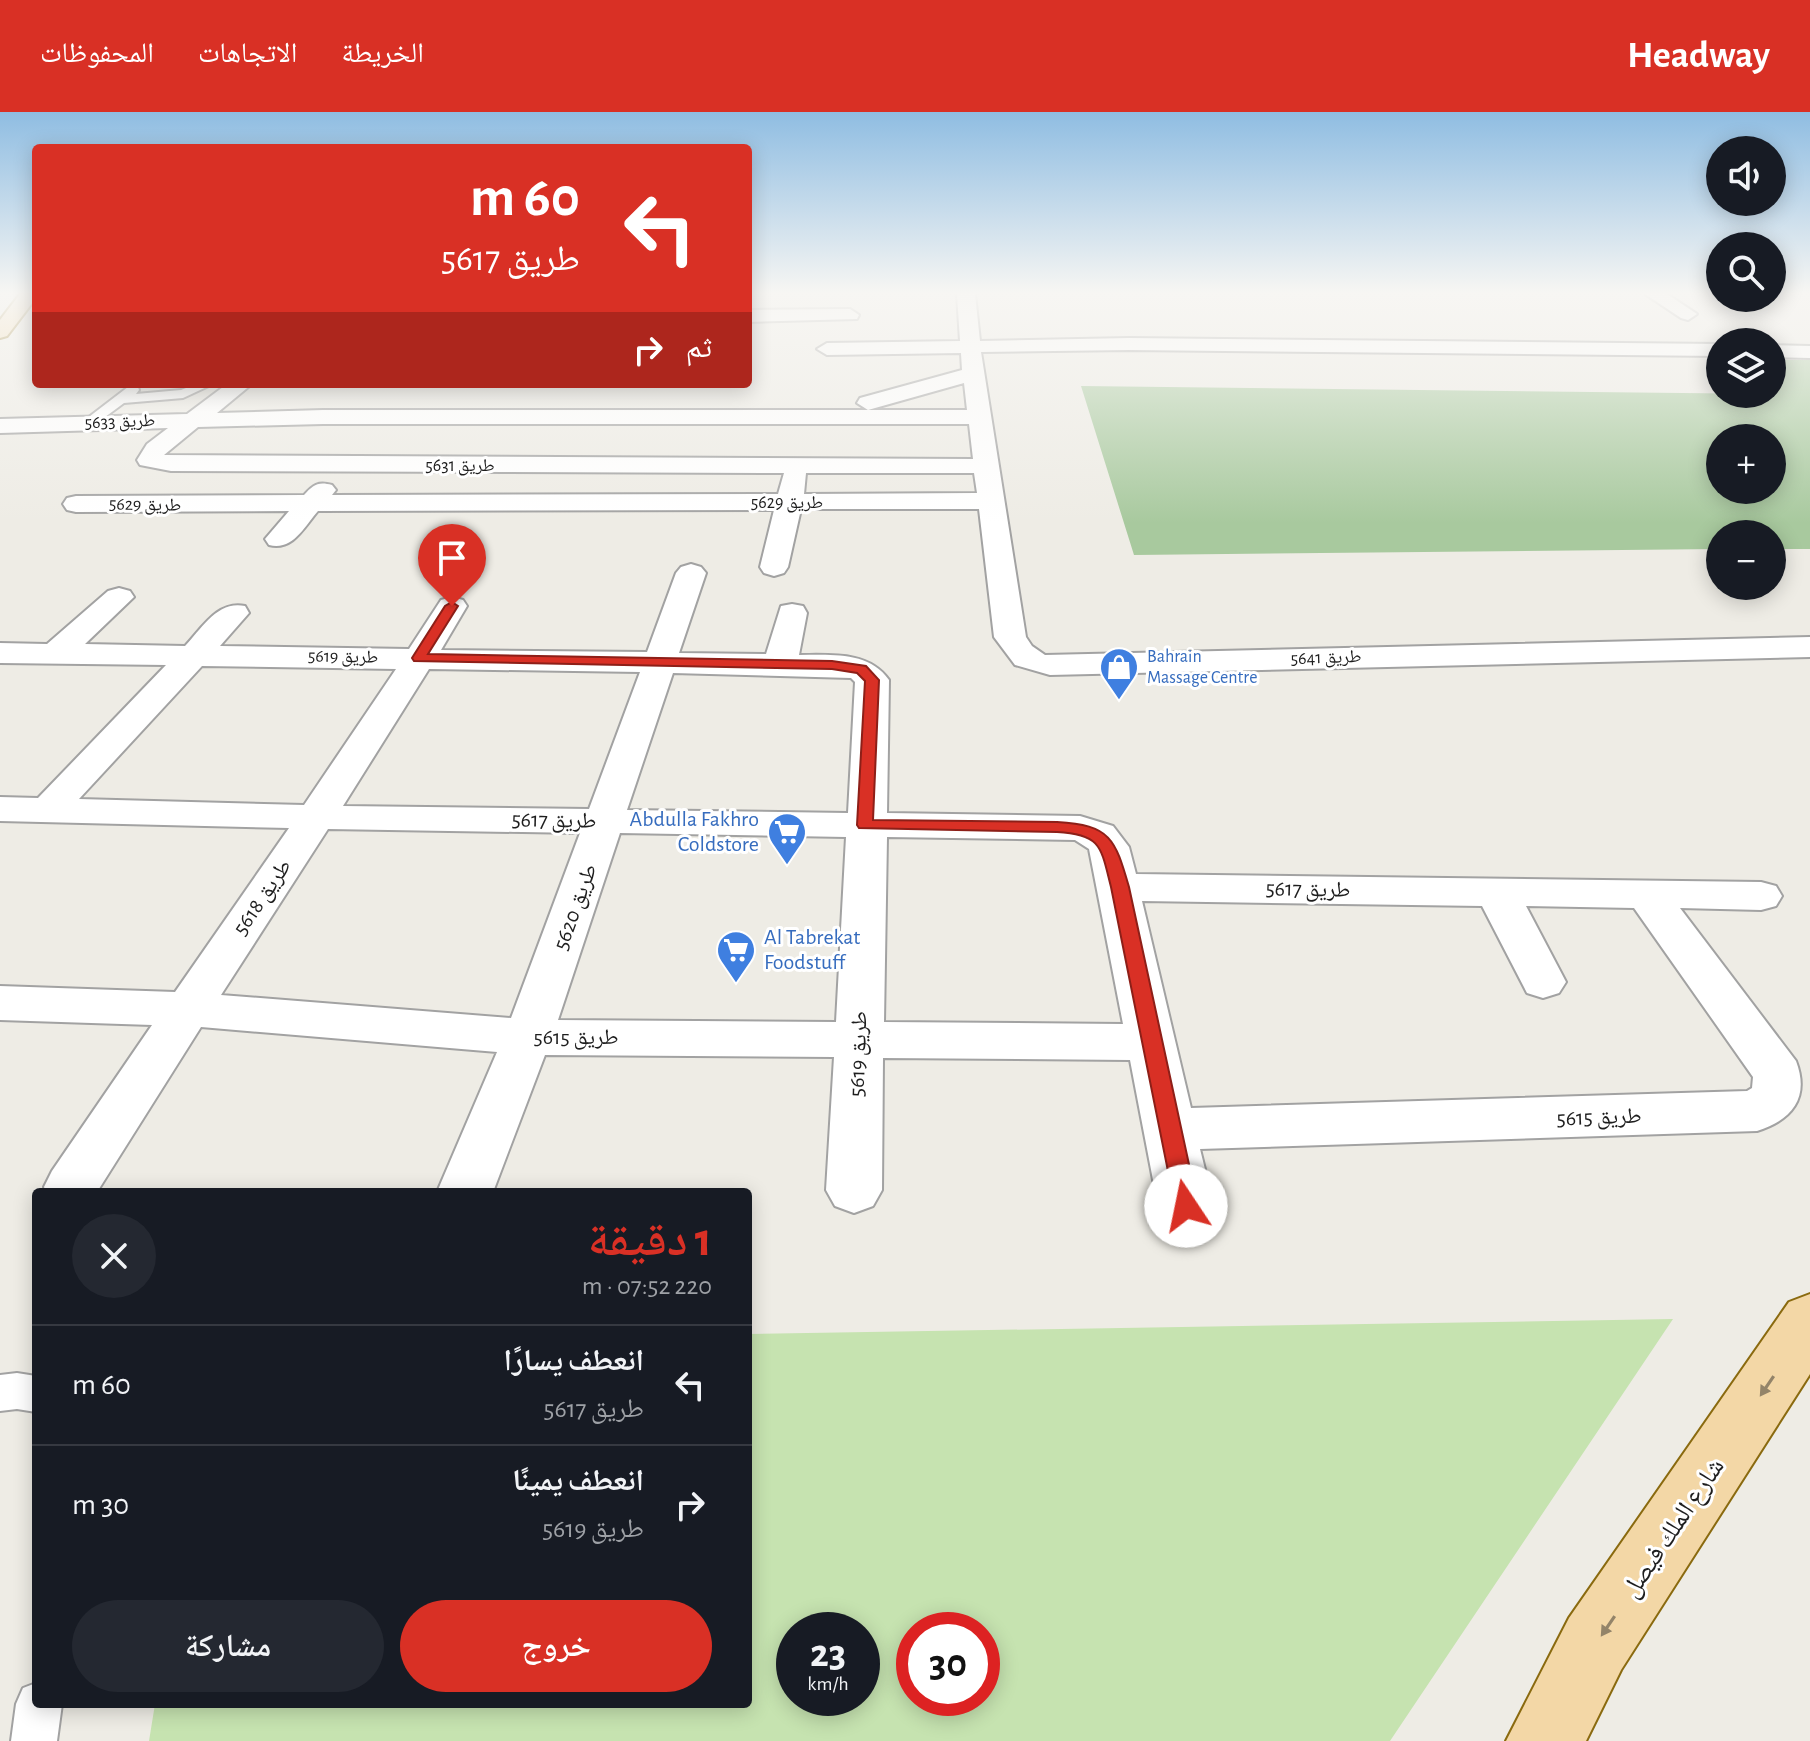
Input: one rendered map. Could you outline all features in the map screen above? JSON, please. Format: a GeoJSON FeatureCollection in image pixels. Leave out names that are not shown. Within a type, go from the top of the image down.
{"type":"FeatureCollection","features":[{"type":"Feature","properties":{"kind":"main road","name":"شارع الملك فيصل"},"geometry":{"type":"LineString","coordinates":[[1545,1741],[1595,1644],[1810,1321]]}},
{"type":"Feature","properties":{"kind":"street","name":"طريق 5633"},"geometry":{"type":"LineString","coordinates":[[816,418],[947,370]]}},
{"type":"Feature","properties":{"kind":"street","name":"طريق 5641"},"geometry":{"type":"LineString","coordinates":[[973,370],[1010,637],[1015,651],[1028,662],[1048,666],[1810,647]]}},
{"type":"Feature","properties":{"kind":"street","name":"طريق 5631"},"geometry":{"type":"LineString","coordinates":[[236,388],[155,449],[149,460],[171,464],[233,465],[986,466]]}},
{"type":"Feature","properties":{"kind":"street"},"geometry":{"type":"LineString","coordinates":[[270,465],[352,392]]}},
{"type":"Feature","properties":{"kind":"street"},"geometry":{"type":"LineString","coordinates":[[387,465],[452,395]]}},
{"type":"Feature","properties":{"kind":"street"},"geometry":{"type":"LineString","coordinates":[[539,417],[554,395]]}},
{"type":"Feature","properties":{"kind":"street"},"geometry":{"type":"LineString","coordinates":[[647,417],[658,395]]}},
{"type":"Feature","properties":{"kind":"street","name":"طريق 5633"},"geometry":{"type":"LineString","coordinates":[[2,428],[323,417],[981,417]]}},
{"type":"Feature","properties":{"kind":"street"},"geometry":{"type":"LineString","coordinates":[[761,466],[775,418]]}},
{"type":"Feature","properties":{"kind":"street"},"geometry":{"type":"LineString","coordinates":[[189,505],[233,465]]}},
{"type":"Feature","properties":{"kind":"street"},"geometry":{"type":"LineString","coordinates":[[279,539],[346,465]]}},
{"type":"Feature","properties":{"kind":"street"},"geometry":{"type":"LineString","coordinates":[[553,503],[573,466]]}},
{"type":"Feature","properties":{"kind":"street"},"geometry":{"type":"LineString","coordinates":[[774,567],[797,466]]}},
{"type":"Feature","properties":{"kind":"street","name":"طريق 5629"},"geometry":{"type":"LineString","coordinates":[[76,504],[553,503],[577,514],[788,504],[890,493],[991,501]]}},
{"type":"Feature","properties":{"kind":"street","name":"طريق 5620"},"geometry":{"type":"LineString","coordinates":[[467,1188],[528,1037],[691,573]]}},
{"type":"Feature","properties":{"kind":"street"},"geometry":{"type":"LineString","coordinates":[[56,653],[119,597]]}},
{"type":"Feature","properties":{"kind":"street","name":"طريق 5618"},"geometry":{"type":"LineString","coordinates":[[71,1187],[186,1009],[317,817],[452,606]]}},
{"type":"Feature","properties":{"kind":"street"},"geometry":{"type":"LineString","coordinates":[[48,810],[234,613]]}},
{"type":"Feature","properties":{"kind":"street"},"geometry":{"type":"LineString","coordinates":[[780,664],[792,613]]}},
{"type":"Feature","properties":{"kind":"street","name":"طريق 5619"},"geometry":{"type":"LineString","coordinates":[[0,653],[780,664],[861,669],[872,680],[854,1190]]}},
{"type":"Feature","properties":{"kind":"street","name":"طريق 5617"},"geometry":{"type":"LineString","coordinates":[[0,809],[317,817],[1080,828],[1099,835],[1109,847],[1186,1206]]}},
{"type":"Feature","properties":{"kind":"street","name":"طريق 5617"},"geometry":{"type":"LineString","coordinates":[[1120,887],[1761,896]]}},
{"type":"Feature","properties":{"kind":"street"},"geometry":{"type":"LineString","coordinates":[[1497,892],[1543,982]]}},
{"type":"Feature","properties":{"kind":"street","name":"طريق 5615"},"geometry":{"type":"LineString","coordinates":[[1171,1129],[1757,1111],[1777,1097],[1778,1074],[1647,895]]}},
{"type":"Feature","properties":{"kind":"street","name":"طريق 5615"},"geometry":{"type":"LineString","coordinates":[[0,1003],[186,1009],[528,1037],[1152,1042]]}},
{"type":"Feature","properties":{"kind":"lane"},"geometry":{"type":"LineString","coordinates":[[88,423],[135,388]]}},
{"type":"Feature","properties":{"kind":"lane"},"geometry":{"type":"LineString","coordinates":[[121,399],[183,394],[197,388]]}},
{"type":"Feature","properties":{"kind":"lane"},"geometry":{"type":"LineString","coordinates":[[0,1393],[32,1393]]}},
{"type":"Feature","properties":{"kind":"lane"},"geometry":{"type":"LineString","coordinates":[[34,1741],[38,1708]]}},
{"type":"Feature","properties":{"kind":"green space"},"geometry":{"type":"Polygon","coordinates":[[[1786,370],[1810,370],[1810,549],[1786,549],[1786,520],[1706,520],[1706,549],[1134,555],[1081,386],[1706,393],[1706,408],[1786,408],[1786,370]]]}},
{"type":"Feature","properties":{"kind":"green space"},"geometry":{"type":"Polygon","coordinates":[[[1673,1319],[1390,1741],[149,1741],[154,1708],[752,1708],[752,1334],[1673,1319]]]}},
{"type":"Feature","properties":{"kind":"place","name":"Bahrain Massage Centre"},"geometry":{"type":"Point","coordinates":[1119,701]}},
{"type":"Feature","properties":{"kind":"place","name":"Abdulla Fakhro Coldstore"},"geometry":{"type":"Point","coordinates":[787,866]}},
{"type":"Feature","properties":{"kind":"place","name":"Al Tabrekat Foodstuff"},"geometry":{"type":"Point","coordinates":[736,984]}},
{"type":"Feature","properties":{"kind":"route"},"geometry":{"type":"LineString","coordinates":[[452,606],[419,658],[842,665],[861,669],[872,680],[865,825],[1057,827],[1080,828],[1099,835],[1109,847],[1120,887],[1186,1206]]}}]}
